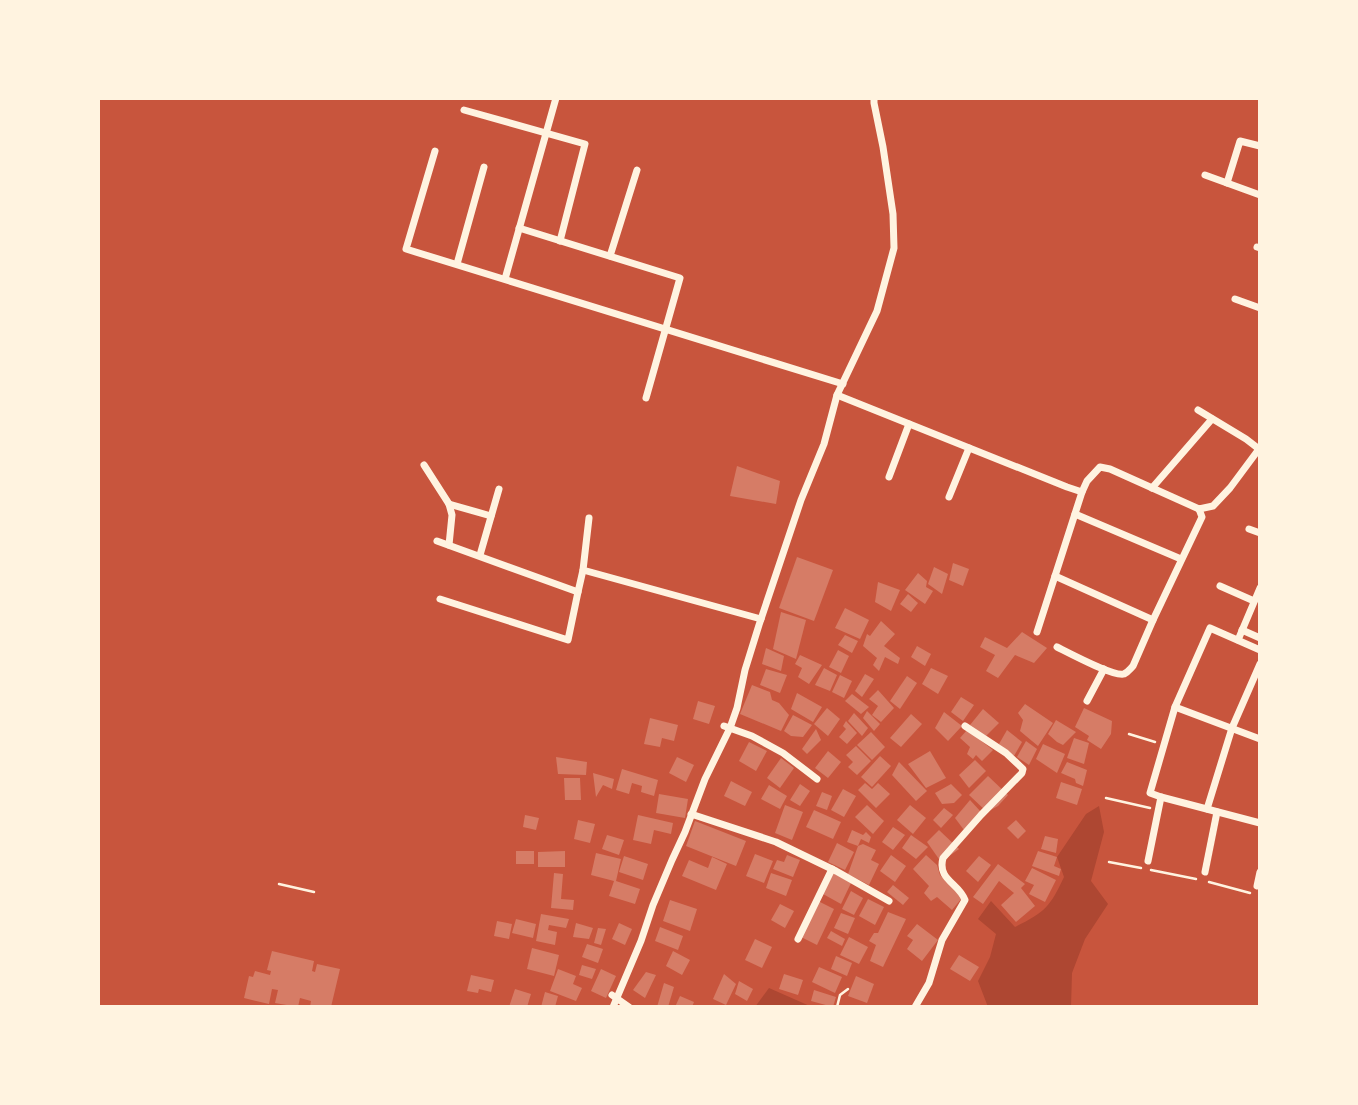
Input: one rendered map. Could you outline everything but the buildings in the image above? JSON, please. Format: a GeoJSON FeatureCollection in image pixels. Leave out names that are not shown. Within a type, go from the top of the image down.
{"type":"FeatureCollection","features":[{"type":"Feature","properties":{"kind":"street"},"geometry":{"type":"LineString","coordinates":[[505,279],[556,98]]}},
{"type":"Feature","properties":{"kind":"street"},"geometry":{"type":"LineString","coordinates":[[613,1007],[614,996],[642,941],[653,905],[737,708],[745,670],[761,619],[801,500],[824,444],[837,395],[877,312],[894,248],[894,214],[874,98]]}},
{"type":"Feature","properties":{"kind":"street"},"geometry":{"type":"LineString","coordinates":[[464,110],[585,145],[560,241]]}},
{"type":"Feature","properties":{"kind":"street"},"geometry":{"type":"LineString","coordinates":[[1227,183],[1240,141],[1260,146]]}},
{"type":"Feature","properties":{"kind":"street"},"geometry":{"type":"LineString","coordinates":[[435,152],[406,249],[843,384]]}},
{"type":"Feature","properties":{"kind":"street"},"geometry":{"type":"LineString","coordinates":[[457,264],[484,167]]}},
{"type":"Feature","properties":{"kind":"street"},"geometry":{"type":"LineString","coordinates":[[610,256],[637,170]]}},
{"type":"Feature","properties":{"kind":"street"},"geometry":{"type":"LineString","coordinates":[[1205,175],[1260,195]]}},
{"type":"Feature","properties":{"kind":"street"},"geometry":{"type":"LineString","coordinates":[[519,228],[680,278],[646,398]]}},
{"type":"Feature","properties":{"kind":"street"},"geometry":{"type":"LineString","coordinates":[[1235,299],[1260,308]]}},
{"type":"Feature","properties":{"kind":"street"},"geometry":{"type":"LineString","coordinates":[[837,395],[1082,492]]}},
{"type":"Feature","properties":{"kind":"street"},"geometry":{"type":"LineString","coordinates":[[1037,632],[1082,492],[1087,481],[1100,467],[1199,509],[1213,506],[1230,488],[1259,448],[1198,410]]}},
{"type":"Feature","properties":{"kind":"street"},"geometry":{"type":"LineString","coordinates":[[1152,488],[1212,419]]}},
{"type":"Feature","properties":{"kind":"street"},"geometry":{"type":"LineString","coordinates":[[889,477],[909,424]]}},
{"type":"Feature","properties":{"kind":"street"},"geometry":{"type":"LineString","coordinates":[[949,497],[969,448]]}},
{"type":"Feature","properties":{"kind":"street"},"geometry":{"type":"LineString","coordinates":[[424,465],[449,503],[452,515],[449,545]]}},
{"type":"Feature","properties":{"kind":"street"},"geometry":{"type":"LineString","coordinates":[[480,555],[499,489]]}},
{"type":"Feature","properties":{"kind":"street"},"geometry":{"type":"LineString","coordinates":[[449,503],[491,516]]}},
{"type":"Feature","properties":{"kind":"street"},"geometry":{"type":"LineString","coordinates":[[1057,647],[1119,674],[1129,671],[1202,517],[1199,509]]}},
{"type":"Feature","properties":{"kind":"street"},"geometry":{"type":"LineString","coordinates":[[1075,514],[1181,559]]}},
{"type":"Feature","properties":{"kind":"street"},"geometry":{"type":"LineString","coordinates":[[440,599],[568,640],[583,570],[589,518]]}},
{"type":"Feature","properties":{"kind":"street"},"geometry":{"type":"LineString","coordinates":[[1250,529],[1260,533]]}},
{"type":"Feature","properties":{"kind":"street"},"geometry":{"type":"LineString","coordinates":[[437,541],[578,592]]}},
{"type":"Feature","properties":{"kind":"street"},"geometry":{"type":"LineString","coordinates":[[583,570],[761,619]]}},
{"type":"Feature","properties":{"kind":"street"},"geometry":{"type":"LineString","coordinates":[[1055,576],[1153,620]]}},
{"type":"Feature","properties":{"kind":"street"},"geometry":{"type":"LineString","coordinates":[[1220,586],[1254,601]]}},
{"type":"Feature","properties":{"kind":"street"},"geometry":{"type":"LineString","coordinates":[[1238,640],[1260,588]]}},
{"type":"Feature","properties":{"kind":"street"},"geometry":{"type":"LineString","coordinates":[[1260,650],[1210,628],[1175,707],[1150,793],[1260,823]]}},
{"type":"Feature","properties":{"kind":"street"},"geometry":{"type":"LineString","coordinates":[[1242,630],[1260,638]]}},
{"type":"Feature","properties":{"kind":"street"},"geometry":{"type":"LineString","coordinates":[[1207,809],[1232,728],[1260,664]]}},
{"type":"Feature","properties":{"kind":"street"},"geometry":{"type":"LineString","coordinates":[[1087,701],[1104,669]]}},
{"type":"Feature","properties":{"kind":"street"},"geometry":{"type":"LineString","coordinates":[[1175,707],[1260,739]]}},
{"type":"Feature","properties":{"kind":"street"},"geometry":{"type":"LineString","coordinates":[[915,1007],[929,983],[942,940],[965,900],[963,894],[942,872],[943,858],[1022,774],[1023,769],[1006,752],[965,726]]}},
{"type":"Feature","properties":{"kind":"street"},"geometry":{"type":"LineString","coordinates":[[727,727],[752,736],[783,753],[817,779]]}},
{"type":"Feature","properties":{"kind":"street"},"geometry":{"type":"LineString","coordinates":[[1148,861],[1161,797]]}},
{"type":"Feature","properties":{"kind":"street"},"geometry":{"type":"LineString","coordinates":[[1205,872],[1217,812]]}},
{"type":"Feature","properties":{"kind":"street"},"geometry":{"type":"LineString","coordinates":[[691,814],[776,842],[889,901]]}},
{"type":"Feature","properties":{"kind":"street"},"geometry":{"type":"LineString","coordinates":[[798,939],[832,869]]}},
{"type":"Feature","properties":{"kind":"street"},"geometry":{"type":"LineString","coordinates":[[1254,890],[1260,872]]}},
{"type":"Feature","properties":{"kind":"street"},"geometry":{"type":"LineString","coordinates":[[614,996],[629,1007]]}},
{"type":"Feature","properties":{"kind":"path"},"geometry":{"type":"LineString","coordinates":[[1129,734],[1164,745]]}},
{"type":"Feature","properties":{"kind":"path"},"geometry":{"type":"LineString","coordinates":[[1106,798],[1159,810]]}},
{"type":"Feature","properties":{"kind":"path"},"geometry":{"type":"LineString","coordinates":[[1110,862],[1254,890]]}},
{"type":"Feature","properties":{"kind":"path"},"geometry":{"type":"LineString","coordinates":[[279,884],[314,892]]}},
{"type":"Feature","properties":{"kind":"path"},"geometry":{"type":"LineString","coordinates":[[836,1007],[840,995],[848,989]]}},
{"type":"Feature","properties":{"kind":"shaded area"},"geometry":{"type":"Polygon","coordinates":[[[1099,806],[1104,832],[1091,881],[1108,904],[1085,939],[1072,973],[1071,1007],[988,1007],[978,981],[990,957],[996,934],[978,919],[991,901],[1015,927],[1046,908],[1064,877],[1057,857],[1086,814],[1099,806]]]}},
{"type":"Feature","properties":{"kind":"shaded area"},"geometry":{"type":"Polygon","coordinates":[[[769,988],[812,1007],[755,1007],[769,988]]]}}]}
